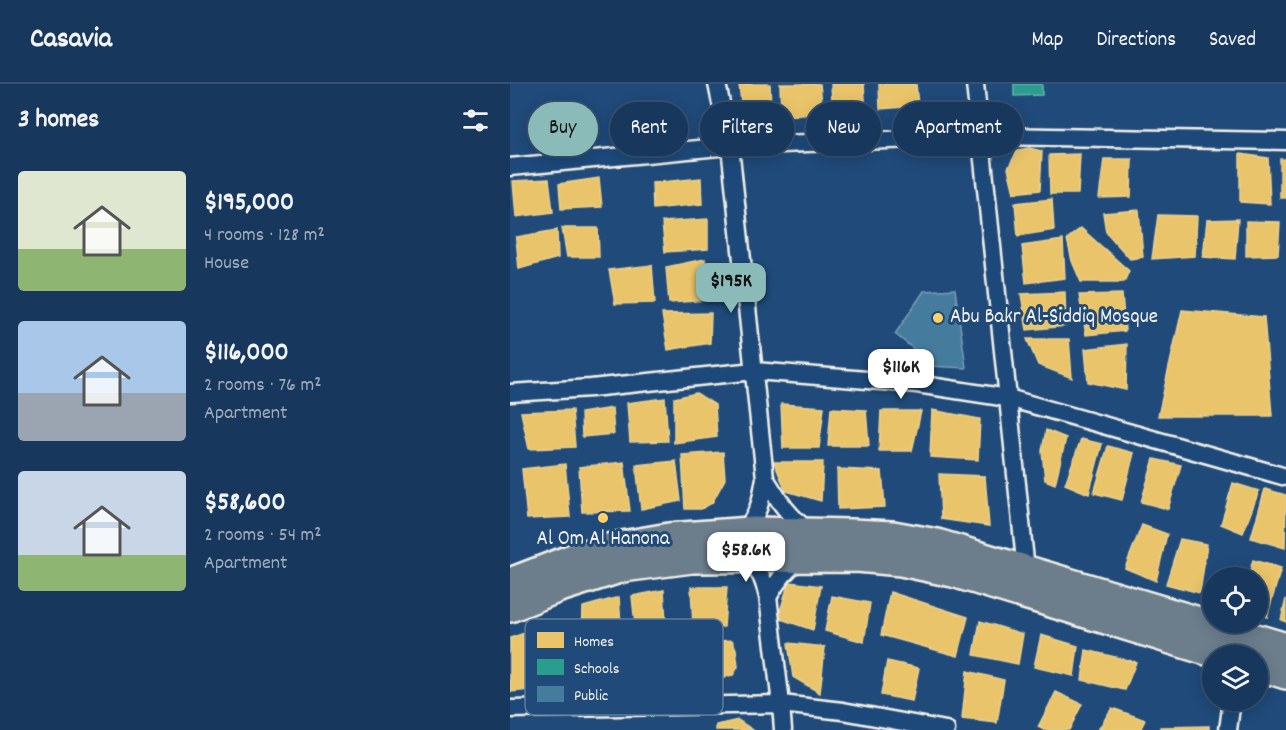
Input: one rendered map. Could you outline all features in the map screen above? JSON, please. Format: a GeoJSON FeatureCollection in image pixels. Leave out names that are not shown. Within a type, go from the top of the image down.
{"type":"FeatureCollection","features":[{"type":"Feature","properties":{"kind":"main road"},"geometry":{"type":"LineString","coordinates":[[510,582],[580,555],[669,537],[744,531],[893,535],[937,543],[1024,582],[1202,648]]}},
{"type":"Feature","properties":{"kind":"main road"},"geometry":{"type":"LineString","coordinates":[[510,608],[557,589],[623,568],[692,559],[857,558],[901,562],[953,573],[1024,582],[1286,647]]}},
{"type":"Feature","properties":{"kind":"main road"},"geometry":{"type":"LineString","coordinates":[[1268,669],[1286,675]]}},
{"type":"Feature","properties":{"kind":"street"},"geometry":{"type":"LineString","coordinates":[[717,84],[721,102]]}},
{"type":"Feature","properties":{"kind":"street"},"geometry":{"type":"LineString","coordinates":[[975,84],[977,102]]}},
{"type":"Feature","properties":{"kind":"street"},"geometry":{"type":"LineString","coordinates":[[1023,136],[1286,141]]}},
{"type":"Feature","properties":{"kind":"street"},"geometry":{"type":"LineString","coordinates":[[794,144],[893,140]]}},
{"type":"Feature","properties":{"kind":"street"},"geometry":{"type":"LineString","coordinates":[[510,167],[700,149]]}},
{"type":"Feature","properties":{"kind":"street"},"geometry":{"type":"LineString","coordinates":[[731,156],[765,478],[760,504],[754,519],[744,531]]}},
{"type":"Feature","properties":{"kind":"street"},"geometry":{"type":"LineString","coordinates":[[982,156],[1008,398],[1024,582]]}},
{"type":"Feature","properties":{"kind":"street"},"geometry":{"type":"LineString","coordinates":[[510,393],[591,388],[754,371],[917,384],[1008,398],[1286,477]]}},
{"type":"Feature","properties":{"kind":"street"},"geometry":{"type":"LineString","coordinates":[[765,478],[787,512],[810,532]]}},
{"type":"Feature","properties":{"kind":"street"},"geometry":{"type":"LineString","coordinates":[[746,558],[764,580],[768,597],[783,730]]}},
{"type":"Feature","properties":{"kind":"street"},"geometry":{"type":"LineString","coordinates":[[768,597],[776,582],[801,558]]}},
{"type":"Feature","properties":{"kind":"street"},"geometry":{"type":"LineString","coordinates":[[723,705],[781,704],[843,711],[946,730]]}},
{"type":"Feature","properties":{"kind":"street"},"geometry":{"type":"LineString","coordinates":[[510,709],[525,709]]}},
{"type":"Feature","properties":{"kind":"street"},"geometry":{"type":"LineString","coordinates":[[1228,730],[1231,711]]}},
{"type":"Feature","properties":{"kind":"building: Homes"},"geometry":{"type":"Polygon","coordinates":[[[739,84],[770,84],[771,102],[741,102],[739,84]]]}},
{"type":"Feature","properties":{"kind":"building: Homes"},"geometry":{"type":"Polygon","coordinates":[[[780,84],[820,84],[822,102],[806,102],[806,115],[794,116],[794,102],[781,102],[780,84]]]}},
{"type":"Feature","properties":{"kind":"building: Homes"},"geometry":{"type":"Polygon","coordinates":[[[831,84],[864,84],[865,102],[832,102],[831,84]]]}},
{"type":"Feature","properties":{"kind":"building: Homes"},"geometry":{"type":"Polygon","coordinates":[[[879,84],[916,84],[918,102],[893,102],[893,108],[881,109],[879,84]]]}},
{"type":"Feature","properties":{"kind":"building: Homes"},"geometry":{"type":"Polygon","coordinates":[[[1023,149],[1042,151],[1040,190],[1014,193],[1008,168],[1015,156],[1023,156],[1023,149]]]}},
{"type":"Feature","properties":{"kind":"building: Homes"},"geometry":{"type":"Polygon","coordinates":[[[1080,154],[1078,194],[1050,194],[1049,155],[1080,154]]]}},
{"type":"Feature","properties":{"kind":"building: Homes"},"geometry":{"type":"Polygon","coordinates":[[[1240,154],[1268,158],[1270,204],[1240,202],[1240,154]]]}},
{"type":"Feature","properties":{"kind":"building: Homes"},"geometry":{"type":"Polygon","coordinates":[[[1104,159],[1132,159],[1131,197],[1099,198],[1104,159]]]}},
{"type":"Feature","properties":{"kind":"building: Homes"},"geometry":{"type":"Polygon","coordinates":[[[1280,159],[1286,159],[1286,198],[1280,198],[1280,159]]]}},
{"type":"Feature","properties":{"kind":"building: Homes"},"geometry":{"type":"Polygon","coordinates":[[[599,178],[602,207],[561,209],[559,184],[599,178]]]}},
{"type":"Feature","properties":{"kind":"building: Homes"},"geometry":{"type":"Polygon","coordinates":[[[701,178],[702,204],[653,209],[652,183],[701,178]]]}},
{"type":"Feature","properties":{"kind":"building: Homes"},"geometry":{"type":"Polygon","coordinates":[[[549,179],[553,212],[516,217],[513,181],[549,179]]]}},
{"type":"Feature","properties":{"kind":"building: Homes"},"geometry":{"type":"Polygon","coordinates":[[[1052,199],[1054,230],[1018,236],[1015,203],[1052,199]]]}},
{"type":"Feature","properties":{"kind":"building: Homes"},"geometry":{"type":"Polygon","coordinates":[[[1139,210],[1143,257],[1130,259],[1106,232],[1103,213],[1139,210]]]}},
{"type":"Feature","properties":{"kind":"building: Homes"},"geometry":{"type":"Polygon","coordinates":[[[1158,215],[1197,216],[1195,256],[1152,259],[1158,215]]]}},
{"type":"Feature","properties":{"kind":"building: Homes"},"geometry":{"type":"Polygon","coordinates":[[[708,219],[708,249],[665,252],[662,222],[708,219]]]}},
{"type":"Feature","properties":{"kind":"building: Homes"},"geometry":{"type":"Polygon","coordinates":[[[1238,219],[1235,259],[1203,257],[1207,220],[1238,219]]]}},
{"type":"Feature","properties":{"kind":"building: Homes"},"geometry":{"type":"Polygon","coordinates":[[[1246,221],[1280,222],[1278,255],[1246,256],[1246,221]]]}},
{"type":"Feature","properties":{"kind":"building: Homes"},"geometry":{"type":"Polygon","coordinates":[[[562,228],[598,228],[599,257],[567,257],[562,228]]]}},
{"type":"Feature","properties":{"kind":"building: Homes"},"geometry":{"type":"Polygon","coordinates":[[[1081,228],[1129,271],[1124,282],[1081,282],[1072,261],[1067,239],[1081,228]]]}},
{"type":"Feature","properties":{"kind":"building: Homes"},"geometry":{"type":"Polygon","coordinates":[[[557,230],[558,258],[519,269],[516,237],[557,230]]]}},
{"type":"Feature","properties":{"kind":"building: Homes"},"geometry":{"type":"Polygon","coordinates":[[[1063,240],[1065,278],[1026,283],[1022,246],[1063,240]]]}},
{"type":"Feature","properties":{"kind":"building: Homes"},"geometry":{"type":"Polygon","coordinates":[[[705,259],[708,300],[669,303],[666,267],[705,259]]]}},
{"type":"Feature","properties":{"kind":"building: Homes"},"geometry":{"type":"Polygon","coordinates":[[[652,265],[655,303],[615,304],[609,270],[652,265]]]}},
{"type":"Feature","properties":{"kind":"building: Homes"},"geometry":{"type":"Polygon","coordinates":[[[1065,292],[1066,326],[1027,330],[1021,294],[1065,292]]]}},
{"type":"Feature","properties":{"kind":"building: Homes"},"geometry":{"type":"Polygon","coordinates":[[[1122,294],[1125,331],[1086,335],[1079,295],[1122,294]]]}},
{"type":"Feature","properties":{"kind":"building: Homes"},"geometry":{"type":"Polygon","coordinates":[[[1182,310],[1264,317],[1272,416],[1158,416],[1182,310]]]}},
{"type":"Feature","properties":{"kind":"building: Homes"},"geometry":{"type":"Polygon","coordinates":[[[711,313],[710,343],[668,350],[662,314],[711,313]]]}},
{"type":"Feature","properties":{"kind":"building: Homes"},"geometry":{"type":"Polygon","coordinates":[[[1027,339],[1069,339],[1072,378],[1038,365],[1027,339]]]}},
{"type":"Feature","properties":{"kind":"building: Homes"},"geometry":{"type":"Polygon","coordinates":[[[1127,344],[1126,390],[1088,382],[1085,349],[1127,344]]]}},
{"type":"Feature","properties":{"kind":"building: Homes"},"geometry":{"type":"Polygon","coordinates":[[[696,393],[715,405],[717,437],[674,443],[674,398],[696,393]]]}},
{"type":"Feature","properties":{"kind":"building: Homes"},"geometry":{"type":"Polygon","coordinates":[[[665,398],[668,441],[630,442],[627,403],[665,398]]]}},
{"type":"Feature","properties":{"kind":"building: Homes"},"geometry":{"type":"Polygon","coordinates":[[[781,404],[824,407],[819,448],[783,448],[781,404]]]}},
{"type":"Feature","properties":{"kind":"building: Homes"},"geometry":{"type":"Polygon","coordinates":[[[612,408],[614,434],[582,437],[581,413],[612,408]]]}},
{"type":"Feature","properties":{"kind":"building: Homes"},"geometry":{"type":"Polygon","coordinates":[[[831,408],[866,410],[869,446],[828,446],[831,408]]]}},
{"type":"Feature","properties":{"kind":"building: Homes"},"geometry":{"type":"Polygon","coordinates":[[[572,410],[575,447],[529,449],[521,412],[572,410]]]}},
{"type":"Feature","properties":{"kind":"building: Homes"},"geometry":{"type":"Polygon","coordinates":[[[932,410],[980,419],[978,460],[930,457],[932,410]]]}},
{"type":"Feature","properties":{"kind":"building: Homes"},"geometry":{"type":"Polygon","coordinates":[[[881,411],[921,411],[912,451],[879,451],[881,411]]]}},
{"type":"Feature","properties":{"kind":"building: Homes"},"geometry":{"type":"Polygon","coordinates":[[[1046,430],[1066,438],[1055,484],[1045,480],[1042,451],[1046,430]]]}},
{"type":"Feature","properties":{"kind":"building: Homes"},"geometry":{"type":"Polygon","coordinates":[[[1081,439],[1102,444],[1089,494],[1065,484],[1081,439]]]}},
{"type":"Feature","properties":{"kind":"building: Homes"},"geometry":{"type":"Polygon","coordinates":[[[1108,446],[1134,453],[1122,500],[1094,493],[1108,446]]]}},
{"type":"Feature","properties":{"kind":"building: Homes"},"geometry":{"type":"Polygon","coordinates":[[[723,452],[725,479],[712,503],[701,509],[685,509],[682,455],[723,452]]]}},
{"type":"Feature","properties":{"kind":"building: Homes"},"geometry":{"type":"Polygon","coordinates":[[[1154,459],[1181,465],[1168,509],[1141,502],[1154,459]]]}},
{"type":"Feature","properties":{"kind":"building: Homes"},"geometry":{"type":"Polygon","coordinates":[[[676,461],[681,501],[641,509],[636,465],[676,461]]]}},
{"type":"Feature","properties":{"kind":"building: Homes"},"geometry":{"type":"Polygon","coordinates":[[[624,462],[630,511],[582,512],[579,467],[624,462]]]}},
{"type":"Feature","properties":{"kind":"building: Homes"},"geometry":{"type":"Polygon","coordinates":[[[774,462],[823,462],[821,501],[786,491],[774,462]]]}},
{"type":"Feature","properties":{"kind":"building: Homes"},"geometry":{"type":"Polygon","coordinates":[[[565,464],[570,517],[527,519],[522,469],[565,464]]]}},
{"type":"Feature","properties":{"kind":"building: Homes"},"geometry":{"type":"Polygon","coordinates":[[[837,469],[882,471],[885,507],[838,509],[837,469]]]}},
{"type":"Feature","properties":{"kind":"building: Homes"},"geometry":{"type":"Polygon","coordinates":[[[939,474],[985,476],[989,526],[941,519],[939,474]]]}},
{"type":"Feature","properties":{"kind":"building: Homes"},"geometry":{"type":"Polygon","coordinates":[[[1233,483],[1259,491],[1243,533],[1221,524],[1233,483]]]}},
{"type":"Feature","properties":{"kind":"building: Homes"},"geometry":{"type":"Polygon","coordinates":[[[1265,489],[1286,495],[1285,548],[1251,538],[1265,489]]]}},
{"type":"Feature","properties":{"kind":"building: Homes"},"geometry":{"type":"Polygon","coordinates":[[[1142,525],[1167,534],[1156,581],[1125,568],[1142,525]]]}},
{"type":"Feature","properties":{"kind":"building: Homes"},"geometry":{"type":"Polygon","coordinates":[[[1180,539],[1207,544],[1200,593],[1166,584],[1180,539]]]}},
{"type":"Feature","properties":{"kind":"building: Homes"},"geometry":{"type":"Polygon","coordinates":[[[1253,560],[1281,568],[1268,614],[1268,567],[1251,567],[1253,560]]]}},
{"type":"Feature","properties":{"kind":"building: Homes"},"geometry":{"type":"Polygon","coordinates":[[[789,582],[821,586],[813,630],[778,618],[789,582]]]}},
{"type":"Feature","properties":{"kind":"building: Homes"},"geometry":{"type":"Polygon","coordinates":[[[691,587],[727,587],[724,627],[723,619],[693,619],[691,587]]]}},
{"type":"Feature","properties":{"kind":"building: Homes"},"geometry":{"type":"Polygon","coordinates":[[[664,590],[666,619],[634,619],[632,596],[664,590]]]}},
{"type":"Feature","properties":{"kind":"building: Homes"},"geometry":{"type":"Polygon","coordinates":[[[890,592],[968,617],[958,656],[881,635],[890,592]]]}},
{"type":"Feature","properties":{"kind":"building: Homes"},"geometry":{"type":"Polygon","coordinates":[[[832,596],[870,603],[864,642],[825,631],[832,596]]]}},
{"type":"Feature","properties":{"kind":"building: Homes"},"geometry":{"type":"Polygon","coordinates":[[[619,597],[621,619],[583,619],[583,607],[619,597]]]}},
{"type":"Feature","properties":{"kind":"building: Homes"},"geometry":{"type":"Polygon","coordinates":[[[1286,599],[1286,622],[1281,620],[1286,599]]]}},
{"type":"Feature","properties":{"kind":"building: Homes"},"geometry":{"type":"Polygon","coordinates":[[[980,621],[1023,634],[1018,664],[974,655],[980,621]]]}},
{"type":"Feature","properties":{"kind":"building: Homes"},"geometry":{"type":"Polygon","coordinates":[[[525,633],[525,690],[510,692],[510,638],[525,633]]]}},
{"type":"Feature","properties":{"kind":"building: Homes"},"geometry":{"type":"Polygon","coordinates":[[[1041,635],[1078,646],[1074,676],[1034,667],[1041,635]]]}},
{"type":"Feature","properties":{"kind":"building: Homes"},"geometry":{"type":"Polygon","coordinates":[[[732,640],[736,649],[738,667],[733,675],[723,678],[723,641],[732,640]]]}},
{"type":"Feature","properties":{"kind":"building: Homes"},"geometry":{"type":"Polygon","coordinates":[[[788,643],[825,647],[820,693],[793,677],[788,643]]]}},
{"type":"Feature","properties":{"kind":"building: Homes"},"geometry":{"type":"Polygon","coordinates":[[[1086,650],[1136,662],[1125,690],[1082,680],[1086,650]]]}},
{"type":"Feature","properties":{"kind":"building: Homes"},"geometry":{"type":"Polygon","coordinates":[[[887,661],[919,668],[912,701],[881,695],[887,661]]]}},
{"type":"Feature","properties":{"kind":"building: Homes"},"geometry":{"type":"Polygon","coordinates":[[[967,671],[1004,680],[997,723],[962,719],[967,671]]]}},
{"type":"Feature","properties":{"kind":"building: Homes"},"geometry":{"type":"Polygon","coordinates":[[[1056,692],[1082,704],[1069,730],[1044,730],[1038,727],[1056,692]]]}},
{"type":"Feature","properties":{"kind":"building: Homes"},"geometry":{"type":"Polygon","coordinates":[[[1112,708],[1145,720],[1140,730],[1098,730],[1112,708]]]}},
{"type":"Feature","properties":{"kind":"building: Homes"},"geometry":{"type":"Polygon","coordinates":[[[738,720],[753,730],[716,730],[716,725],[738,720]]]}},
{"type":"Feature","properties":{"kind":"building: Homes"},"geometry":{"type":"Polygon","coordinates":[[[1209,726],[1209,730],[1160,730],[1160,727],[1209,726]]]}},
{"type":"Feature","properties":{"kind":"building: Schools"},"geometry":{"type":"Polygon","coordinates":[[[1014,84],[1042,84],[1042,95],[1014,96],[1014,84]]]}},
{"type":"Feature","properties":{"kind":"building: Public"},"geometry":{"type":"Polygon","coordinates":[[[955,289],[966,368],[928,366],[924,357],[895,334],[924,291],[955,289]]]}},
{"type":"Feature","properties":{"kind":"place","name":"Abu Bakr Al-Siddiq Mosque"},"geometry":{"type":"Point","coordinates":[938,318]}},
{"type":"Feature","properties":{"kind":"place","name":"Al Om Al Hanona"},"geometry":{"type":"Point","coordinates":[603,518]}}]}
